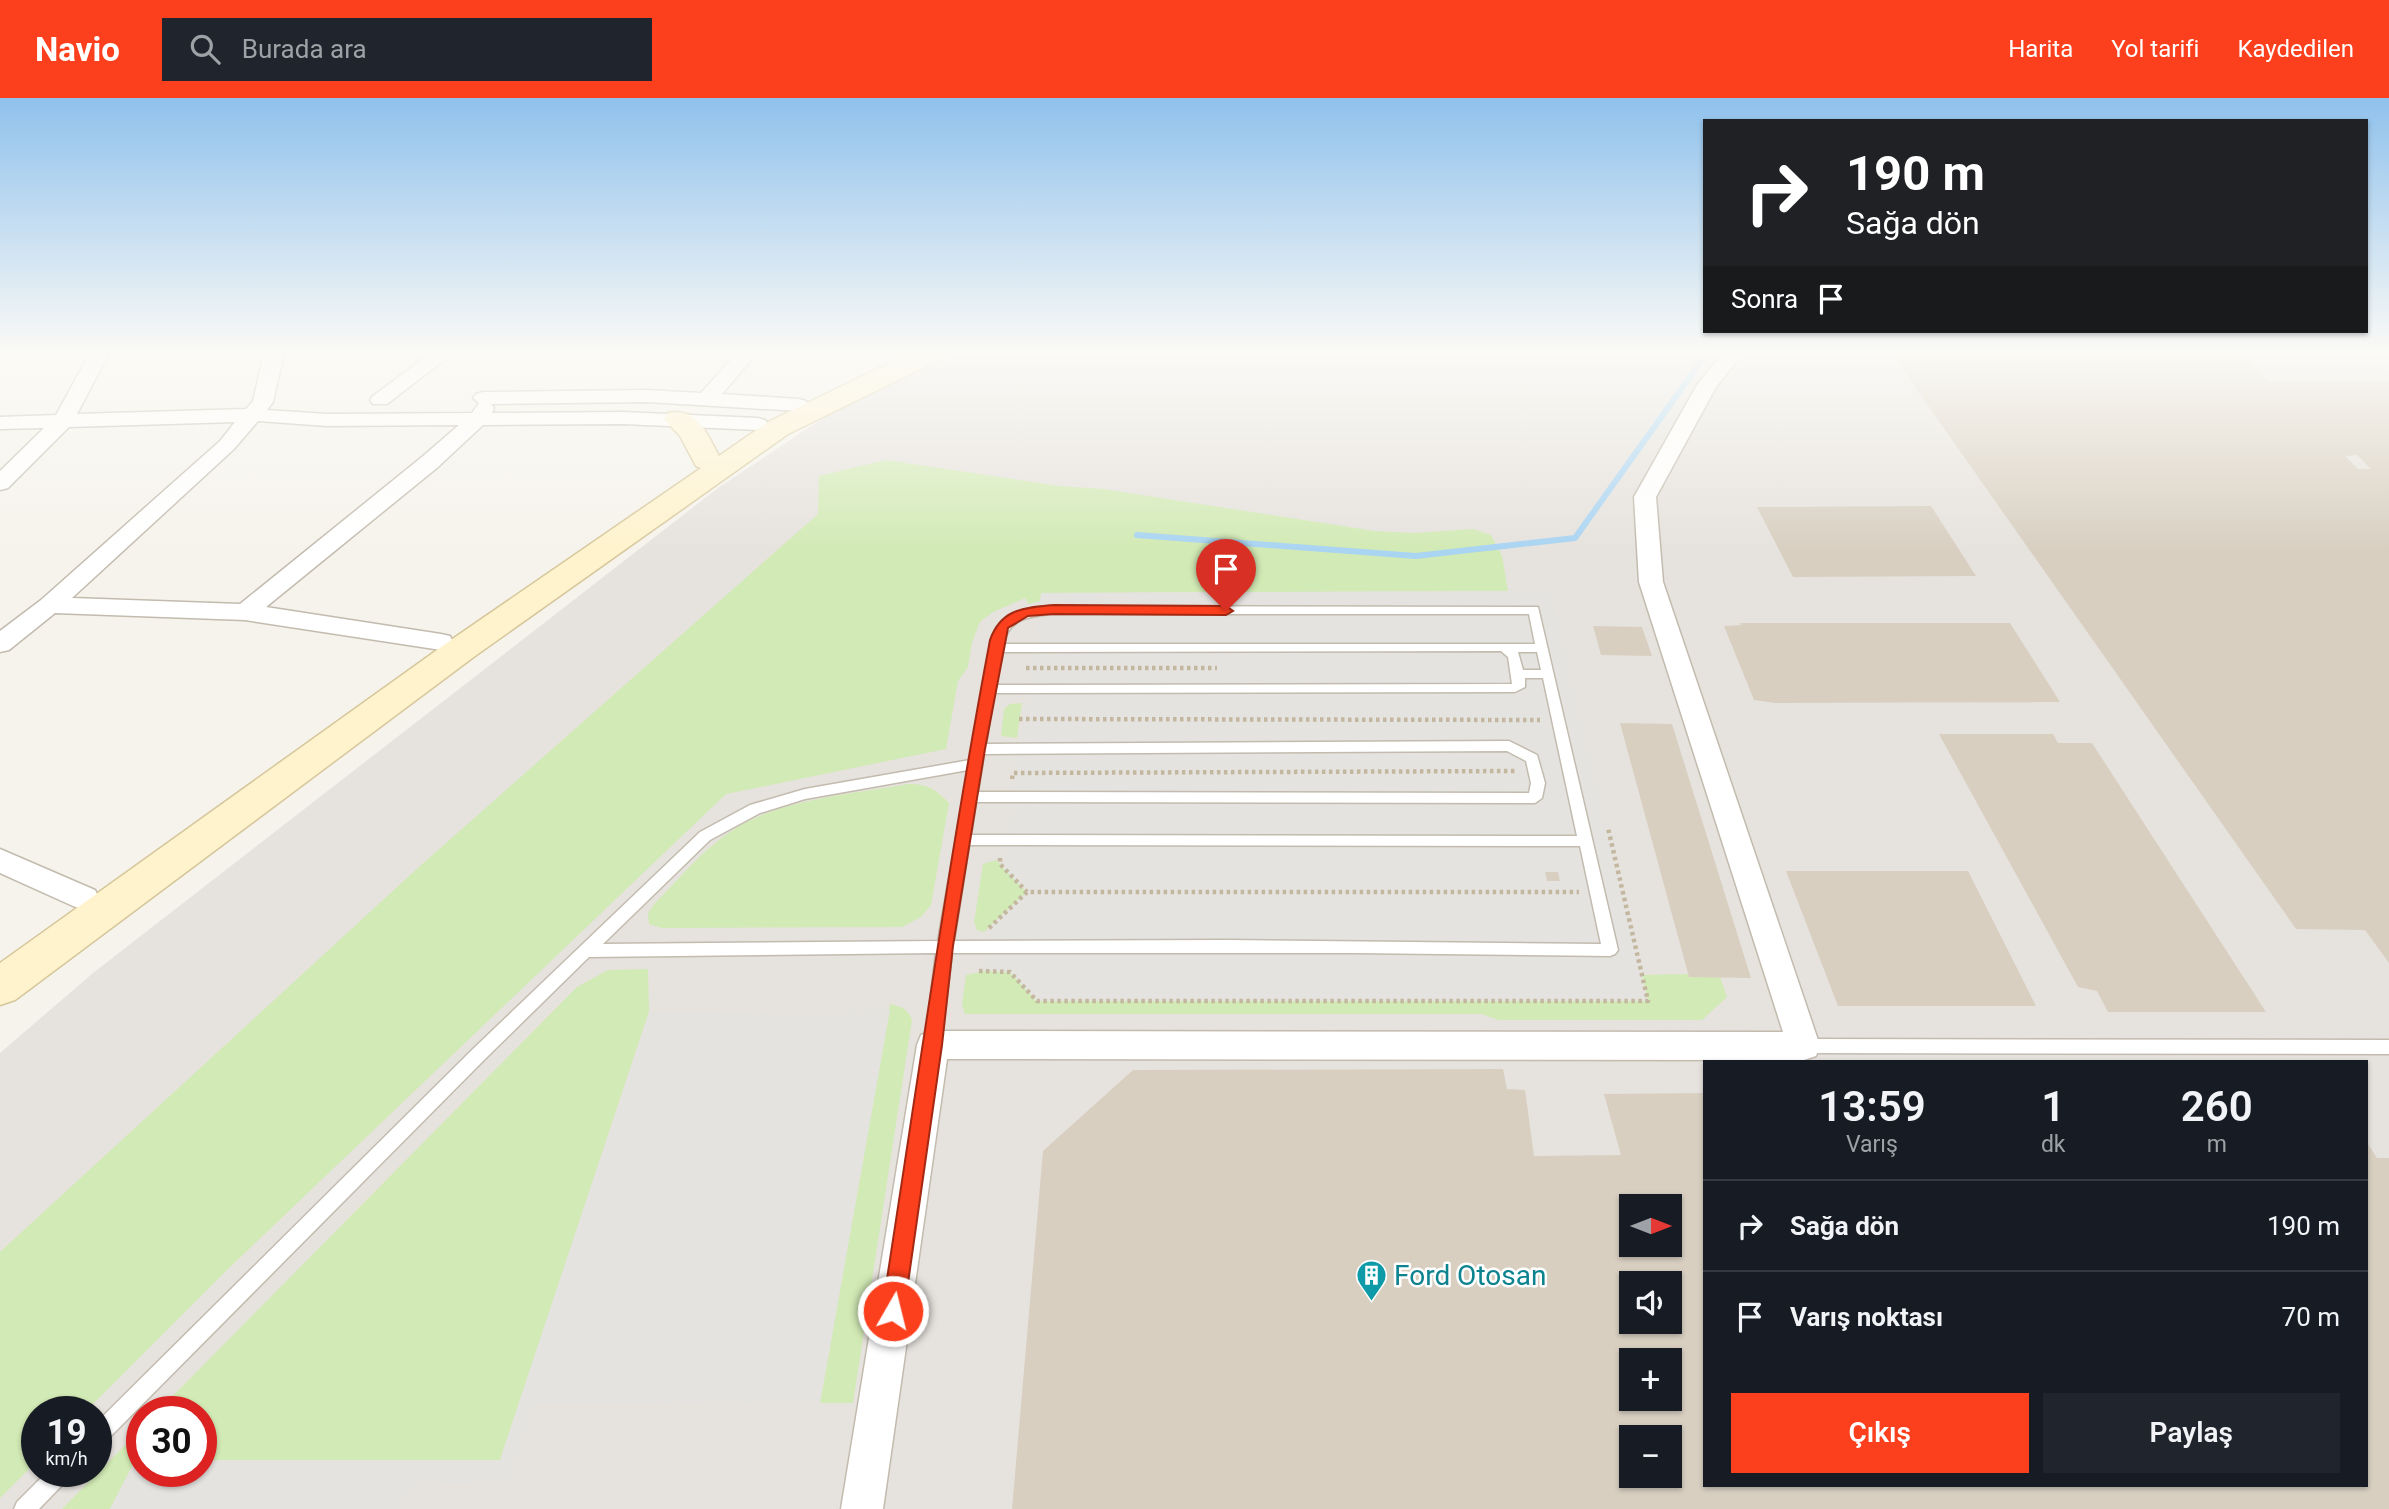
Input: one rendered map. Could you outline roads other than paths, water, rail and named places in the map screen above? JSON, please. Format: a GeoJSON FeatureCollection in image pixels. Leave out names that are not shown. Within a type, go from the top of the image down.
{"type":"FeatureCollection","features":[{"type":"Feature","properties":{"kind":"main road"},"geometry":{"type":"LineString","coordinates":[[678,419],[692,432],[706,460]]}},
{"type":"Feature","properties":{"kind":"main road"},"geometry":{"type":"LineString","coordinates":[[0,960],[441,642],[769,419]]}},
{"type":"Feature","properties":{"kind":"main road"},"geometry":{"type":"LineString","coordinates":[[0,987],[463,648],[778,428],[797,419]]}},
{"type":"Feature","properties":{"kind":"street"},"geometry":{"type":"LineString","coordinates":[[0,424],[95,419]]}},
{"type":"Feature","properties":{"kind":"street"},"geometry":{"type":"LineString","coordinates":[[0,644],[50,605],[227,444],[249,419]]}},
{"type":"Feature","properties":{"kind":"street"},"geometry":{"type":"LineString","coordinates":[[320,419],[342,419]]}},
{"type":"Feature","properties":{"kind":"street"},"geometry":{"type":"LineString","coordinates":[[245,612],[430,462],[473,419]]}},
{"type":"Feature","properties":{"kind":"street"},"geometry":{"type":"LineString","coordinates":[[678,419],[758,424]]}},
{"type":"Feature","properties":{"kind":"street"},"geometry":{"type":"LineString","coordinates":[[862,1509],[933,1045],[1804,1046],[1651,582],[1645,496],[1688,419]]}},
{"type":"Feature","properties":{"kind":"street"},"geometry":{"type":"LineString","coordinates":[[0,482],[63,421]]}},
{"type":"Feature","properties":{"kind":"street"},"geometry":{"type":"LineString","coordinates":[[50,605],[245,612],[441,642]]}},
{"type":"Feature","properties":{"kind":"street"},"geometry":{"type":"LineString","coordinates":[[0,860],[84,898]]}},
{"type":"Feature","properties":{"kind":"lane"},"geometry":{"type":"LineString","coordinates":[[587,951],[945,946],[1610,950],[1534,610],[1053,610],[1016,615],[1002,626],[996,648],[945,946],[933,1045]]}},
{"type":"Feature","properties":{"kind":"lane"},"geometry":{"type":"LineString","coordinates":[[989,689],[1515,688],[1520,684],[1514,655],[1504,647]]}},
{"type":"Feature","properties":{"kind":"lane"},"geometry":{"type":"LineString","coordinates":[[996,648],[1542,648]]}},
{"type":"Feature","properties":{"kind":"lane"},"geometry":{"type":"LineString","coordinates":[[1518,674],[1548,674]]}},
{"type":"Feature","properties":{"kind":"lane"},"geometry":{"type":"LineString","coordinates":[[112,1421],[480,1054],[705,836],[755,809],[805,794],[976,756],[1509,746],[1532,758],[1538,783],[1535,798],[969,797]]}},
{"type":"Feature","properties":{"kind":"lane"},"geometry":{"type":"LineString","coordinates":[[962,840],[1586,841]]}},
{"type":"Feature","properties":{"kind":"lane"},"geometry":{"type":"LineString","coordinates":[[1804,1046],[2389,1047]]}},
{"type":"Feature","properties":{"kind":"lane"},"geometry":{"type":"LineString","coordinates":[[24,1509],[46,1487]]}},
{"type":"Feature","properties":{"kind":"waterway"},"geometry":{"type":"LineString","coordinates":[[1137,535],[1416,556],[1575,538],[1660,419]]}},
{"type":"Feature","properties":{"kind":"place","name":"Ford Otosan"},"geometry":{"type":"Point","coordinates":[1371,1302]}}]}
